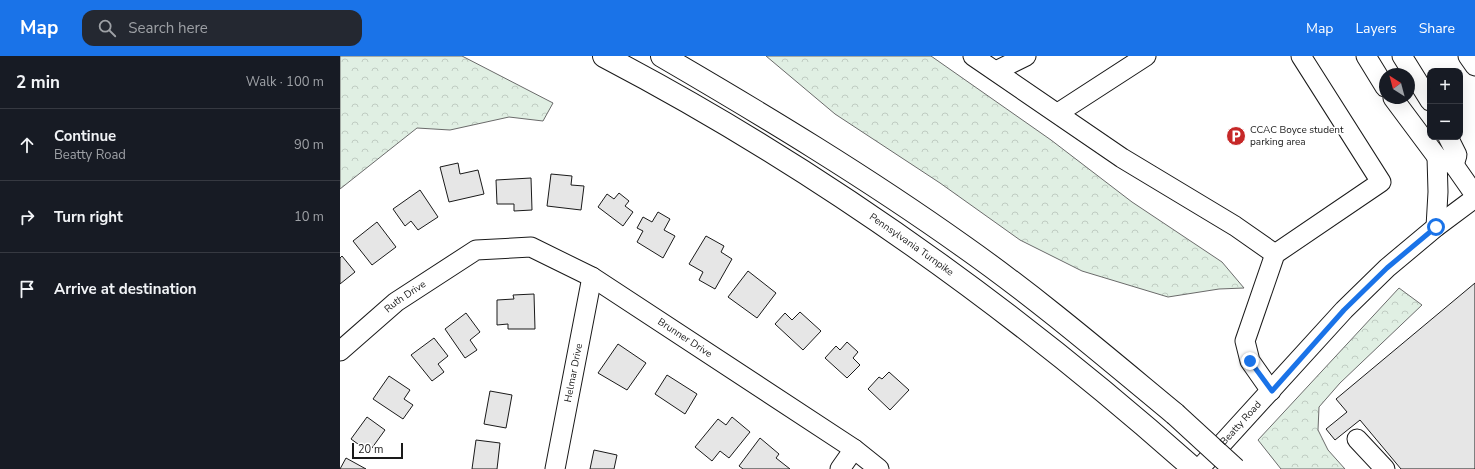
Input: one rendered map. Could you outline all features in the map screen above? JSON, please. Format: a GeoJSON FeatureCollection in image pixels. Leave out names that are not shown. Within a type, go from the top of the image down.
{"type":"FeatureCollection","features":[{"type":"Feature","properties":{"kind":"highway","name":"Pennsylvania Turnpike"},"geometry":{"type":"LineString","coordinates":[[604,56],[704,111],[850,202],[968,284],[1039,339],[1157,436],[1194,469]]}},
{"type":"Feature","properties":{"kind":"highway"},"geometry":{"type":"LineString","coordinates":[[662,56],[802,138],[964,246],[1075,332],[1175,414],[1236,469]]}},
{"type":"Feature","properties":{"kind":"street"},"geometry":{"type":"LineString","coordinates":[[973,56],[1122,158],[1235,226],[1275,254]]}},
{"type":"Feature","properties":{"kind":"street"},"geometry":{"type":"LineString","coordinates":[[996,71],[1026,56]]}},
{"type":"Feature","properties":{"kind":"street"},"geometry":{"type":"LineString","coordinates":[[1058,113],[1146,56]]}},
{"type":"Feature","properties":{"kind":"street"},"geometry":{"type":"LineString","coordinates":[[1272,391],[1250,361],[1245,341],[1275,254],[1381,182],[1301,56]]}},
{"type":"Feature","properties":{"kind":"street"},"geometry":{"type":"LineString","coordinates":[[1366,56],[1379,77]]}},
{"type":"Feature","properties":{"kind":"street"},"geometry":{"type":"LineString","coordinates":[[1402,56],[1427,96]]}},
{"type":"Feature","properties":{"kind":"street"},"geometry":{"type":"LineString","coordinates":[[1468,56],[1475,66]]}},
{"type":"Feature","properties":{"kind":"street"},"geometry":{"type":"LineString","coordinates":[[1398,104],[1475,196]]}},
{"type":"Feature","properties":{"kind":"street"},"geometry":{"type":"LineString","coordinates":[[1436,227],[1438,192],[1446,161],[1457,155],[1450,140]]}},
{"type":"Feature","properties":{"kind":"street","name":"Beatty Road"},"geometry":{"type":"LineString","coordinates":[[1199,469],[1272,391],[1344,310],[1387,268],[1475,196]]}},
{"type":"Feature","properties":{"kind":"street","name":"Brunner Drive"},"geometry":{"type":"LineString","coordinates":[[476,250],[531,247],[592,277],[854,449],[879,469]]}},
{"type":"Feature","properties":{"kind":"street","name":"Ruth Drive"},"geometry":{"type":"LineString","coordinates":[[340,351],[396,302],[476,250]]}},
{"type":"Feature","properties":{"kind":"street","name":"Helmar Drive"},"geometry":{"type":"LineString","coordinates":[[555,469],[592,277]]}},
{"type":"Feature","properties":{"kind":"street"},"geometry":{"type":"LineString","coordinates":[[1358,439],[1385,469]]}},
{"type":"Feature","properties":{"kind":"street"},"geometry":{"type":"LineString","coordinates":[[840,469],[854,449]]}},
{"type":"Feature","properties":{"kind":"green space"},"geometry":{"type":"Polygon","coordinates":[[[340,56],[462,56],[553,103],[543,121],[509,117],[450,130],[417,128],[340,189],[340,56]]]}},
{"type":"Feature","properties":{"kind":"green space"},"geometry":{"type":"Polygon","coordinates":[[[766,56],[931,56],[1051,140],[1132,202],[1222,262],[1244,288],[1219,289],[1168,297],[1082,271],[1020,240],[940,183],[835,114],[766,56]]]}},
{"type":"Feature","properties":{"kind":"green space"},"geometry":{"type":"Polygon","coordinates":[[[1399,288],[1422,305],[1340,383],[1319,407],[1318,430],[1328,450],[1345,469],[1281,469],[1258,440],[1399,288]]]}},
{"type":"Feature","properties":{"kind":"building"},"geometry":{"type":"Polygon","coordinates":[[[458,163],[460,174],[478,170],[484,194],[449,202],[440,167],[458,163]]]}},
{"type":"Feature","properties":{"kind":"building"},"geometry":{"type":"Polygon","coordinates":[[[551,174],[572,176],[571,185],[584,186],[581,210],[547,206],[551,174]]]}},
{"type":"Feature","properties":{"kind":"building"},"geometry":{"type":"Polygon","coordinates":[[[531,178],[532,210],[514,211],[514,204],[497,204],[496,180],[531,178]]]}},
{"type":"Feature","properties":{"kind":"building"},"geometry":{"type":"Polygon","coordinates":[[[420,190],[438,217],[418,230],[411,221],[405,226],[393,209],[420,190]]]}},
{"type":"Feature","properties":{"kind":"building"},"geometry":{"type":"Polygon","coordinates":[[[619,193],[629,201],[625,206],[633,212],[623,226],[598,207],[607,194],[614,199],[619,193]]]}},
{"type":"Feature","properties":{"kind":"building"},"geometry":{"type":"Polygon","coordinates":[[[658,212],[670,219],[664,230],[675,236],[663,258],[637,242],[643,231],[637,228],[643,217],[652,222],[658,212]]]}},
{"type":"Feature","properties":{"kind":"building"},"geometry":{"type":"Polygon","coordinates":[[[377,222],[396,247],[372,265],[353,241],[377,222]]]}},
{"type":"Feature","properties":{"kind":"building"},"geometry":{"type":"Polygon","coordinates":[[[706,236],[724,246],[721,252],[732,259],[715,289],[699,280],[703,272],[689,264],[706,236]]]}},
{"type":"Feature","properties":{"kind":"building"},"geometry":{"type":"Polygon","coordinates":[[[342,256],[355,272],[340,284],[340,258],[342,256]]]}},
{"type":"Feature","properties":{"kind":"building"},"geometry":{"type":"Polygon","coordinates":[[[748,271],[776,293],[757,318],[728,297],[748,271]]]}},
{"type":"Feature","properties":{"kind":"building"},"geometry":{"type":"Polygon","coordinates":[[[1475,283],[1475,469],[1401,469],[1360,420],[1335,440],[1326,429],[1347,412],[1336,399],[1475,283]]]}},
{"type":"Feature","properties":{"kind":"building"},"geometry":{"type":"Polygon","coordinates":[[[534,294],[535,329],[508,329],[508,324],[497,325],[497,300],[514,299],[513,295],[534,294]]]}},
{"type":"Feature","properties":{"kind":"building"},"geometry":{"type":"Polygon","coordinates":[[[800,312],[821,331],[803,350],[775,324],[785,313],[792,320],[800,312]]]}},
{"type":"Feature","properties":{"kind":"building"},"geometry":{"type":"Polygon","coordinates":[[[466,313],[480,332],[470,340],[477,350],[465,358],[445,329],[466,313]]]}},
{"type":"Feature","properties":{"kind":"building"},"geometry":{"type":"Polygon","coordinates":[[[434,338],[448,356],[438,364],[444,372],[432,381],[411,355],[434,338]]]}},
{"type":"Feature","properties":{"kind":"building"},"geometry":{"type":"Polygon","coordinates":[[[847,342],[858,352],[853,358],[860,365],[847,378],[825,358],[836,346],[840,350],[847,342]]]}},
{"type":"Feature","properties":{"kind":"building"},"geometry":{"type":"Polygon","coordinates":[[[618,344],[646,363],[627,390],[598,373],[618,344]]]}},
{"type":"Feature","properties":{"kind":"building"},"geometry":{"type":"Polygon","coordinates":[[[889,372],[909,390],[890,410],[868,389],[879,377],[882,379],[889,372]]]}},
{"type":"Feature","properties":{"kind":"building"},"geometry":{"type":"Polygon","coordinates":[[[667,375],[697,394],[685,414],[655,394],[667,375]]]}},
{"type":"Feature","properties":{"kind":"building"},"geometry":{"type":"Polygon","coordinates":[[[389,376],[410,390],[404,399],[413,405],[403,419],[373,399],[389,376]]]}},
{"type":"Feature","properties":{"kind":"building"},"geometry":{"type":"Polygon","coordinates":[[[490,391],[512,395],[506,428],[484,424],[490,391]]]}},
{"type":"Feature","properties":{"kind":"building"},"geometry":{"type":"Polygon","coordinates":[[[367,417],[385,430],[369,452],[351,439],[367,417]]]}},
{"type":"Feature","properties":{"kind":"building"},"geometry":{"type":"Polygon","coordinates":[[[732,417],[750,432],[729,458],[720,451],[712,461],[695,447],[718,419],[726,425],[732,417]]]}},
{"type":"Feature","properties":{"kind":"building"},"geometry":{"type":"Polygon","coordinates":[[[760,438],[779,454],[776,458],[790,469],[743,469],[739,466],[760,438]]]}},
{"type":"Feature","properties":{"kind":"building"},"geometry":{"type":"Polygon","coordinates":[[[476,440],[500,443],[497,469],[472,469],[476,440]]]}},
{"type":"Feature","properties":{"kind":"building"},"geometry":{"type":"Polygon","coordinates":[[[594,450],[617,455],[614,469],[590,469],[594,450]]]}},
{"type":"Feature","properties":{"kind":"building"},"geometry":{"type":"Polygon","coordinates":[[[346,458],[366,469],[340,469],[346,458]]]}},
{"type":"Feature","properties":{"kind":"place","name":"CCAC Boyce student parking area"},"geometry":{"type":"Point","coordinates":[1236,136]}},
{"type":"Feature","properties":{"kind":"route"},"geometry":{"type":"LineString","coordinates":[[1250,361],[1272,391],[1344,310],[1387,268],[1436,227]]}}]}
